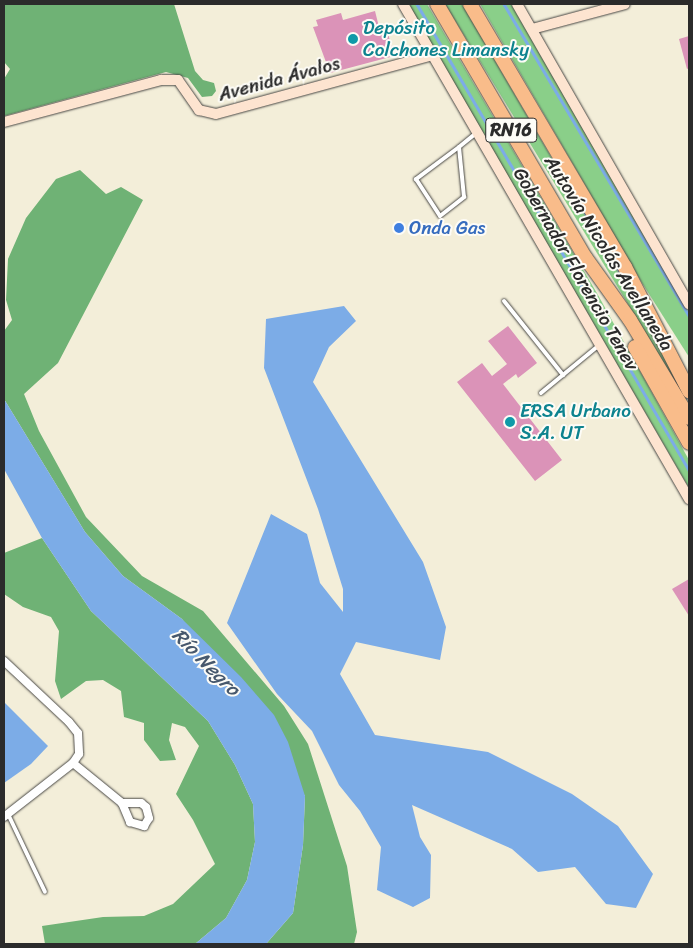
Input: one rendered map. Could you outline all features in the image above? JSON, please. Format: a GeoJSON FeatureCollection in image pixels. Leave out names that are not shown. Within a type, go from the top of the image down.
{"type":"FeatureCollection","features":[{"type":"Feature","properties":{"kind":"highway","name":"Autovía Nicolás Avellaneda"},"geometry":{"type":"LineString","coordinates":[[438,4],[585,257],[630,320],[689,418]]}},
{"type":"Feature","properties":{"kind":"highway","name":"Autovía Nicolás Avellaneda"},"geometry":{"type":"LineString","coordinates":[[470,4],[625,267],[689,391]]}},
{"type":"Feature","properties":{"kind":"highway"},"geometry":{"type":"LineString","coordinates":[[585,257],[689,442]]}},
{"type":"Feature","properties":{"kind":"highway"},"geometry":{"type":"LineString","coordinates":[[625,267],[689,370]]}},
{"type":"Feature","properties":{"kind":"street","name":"Gobernador Florencio Tenev"},"geometry":{"type":"LineString","coordinates":[[403,4],[689,499]]}},
{"type":"Feature","properties":{"kind":"street"},"geometry":{"type":"LineString","coordinates":[[517,4],[689,304]]}},
{"type":"Feature","properties":{"kind":"street"},"geometry":{"type":"LineString","coordinates":[[532,29],[625,4]]}},
{"type":"Feature","properties":{"kind":"street","name":"Avenida Ávalos"},"geometry":{"type":"LineString","coordinates":[[4,122],[161,80],[178,80],[199,110],[216,114],[433,55]]}},
{"type":"Feature","properties":{"kind":"street"},"geometry":{"type":"LineString","coordinates":[[4,661],[78,733],[79,754],[73,763],[6,816]]}},
{"type":"Feature","properties":{"kind":"street"},"geometry":{"type":"LineString","coordinates":[[73,763],[122,803]]}},
{"type":"Feature","properties":{"kind":"lane"},"geometry":{"type":"LineString","coordinates":[[459,147],[464,197],[440,216],[416,179],[476,133]]}},
{"type":"Feature","properties":{"kind":"lane"},"geometry":{"type":"LineString","coordinates":[[504,301],[562,375]]}},
{"type":"Feature","properties":{"kind":"lane"},"geometry":{"type":"LineString","coordinates":[[541,394],[600,345]]}},
{"type":"Feature","properties":{"kind":"lane"},"geometry":{"type":"LineString","coordinates":[[6,816],[46,892]]}},
{"type":"Feature","properties":{"kind":"green space"},"geometry":{"type":"Polygon","coordinates":[[[4,4],[174,4],[195,71],[203,80],[214,83],[216,91],[212,96],[202,97],[188,78],[166,72],[4,116],[4,79],[10,69],[4,62],[4,4]]]}},
{"type":"Feature","properties":{"kind":"green space"},"geometry":{"type":"Polygon","coordinates":[[[408,4],[427,4],[598,295],[689,460],[689,488],[408,4]]]}},
{"type":"Feature","properties":{"kind":"green space"},"geometry":{"type":"Polygon","coordinates":[[[445,4],[462,4],[632,296],[689,404],[445,4]]]}},
{"type":"Feature","properties":{"kind":"green space"},"geometry":{"type":"Polygon","coordinates":[[[480,4],[511,4],[689,313],[689,357],[642,283],[480,4]]]}},
{"type":"Feature","properties":{"kind":"green space"},"geometry":{"type":"Polygon","coordinates":[[[80,170],[106,194],[121,187],[143,200],[58,363],[24,394],[39,431],[86,517],[142,576],[203,611],[284,706],[308,744],[347,866],[357,932],[354,944],[266,944],[293,913],[303,845],[305,796],[182,619],[123,576],[85,532],[4,399],[4,331],[12,320],[6,300],[8,259],[26,218],[56,179],[80,170]]]}},
{"type":"Feature","properties":{"kind":"green space"},"geometry":{"type":"Polygon","coordinates":[[[42,538],[91,611],[208,721],[235,765],[253,804],[255,842],[247,880],[226,918],[195,944],[45,944],[42,926],[103,917],[144,916],[173,904],[215,864],[193,820],[176,794],[199,746],[185,727],[172,723],[169,740],[176,760],[160,761],[144,740],[144,723],[124,717],[121,691],[103,680],[86,681],[61,699],[55,681],[59,631],[51,617],[23,607],[4,594],[4,553],[42,538]]]}},
{"type":"Feature","properties":{"kind":"water"},"geometry":{"type":"Polygon","coordinates":[[[344,306],[356,321],[329,347],[313,382],[423,562],[446,627],[440,660],[356,642],[340,674],[375,735],[488,752],[572,794],[618,826],[653,874],[636,908],[606,904],[575,867],[538,872],[512,849],[412,805],[420,837],[431,855],[430,898],[413,907],[377,890],[381,847],[360,811],[339,785],[312,731],[277,694],[227,623],[271,514],[307,534],[320,583],[343,612],[343,589],[318,509],[264,368],[266,319],[344,306]]]}},
{"type":"Feature","properties":{"kind":"water","name":"Río Negro"},"geometry":{"type":"Polygon","coordinates":[[[4,399],[85,532],[123,576],[182,619],[241,677],[274,715],[288,742],[305,796],[303,845],[293,913],[266,944],[195,944],[226,918],[247,880],[255,842],[253,804],[235,765],[208,721],[91,611],[42,538],[4,469],[4,399]]]}},
{"type":"Feature","properties":{"kind":"water"},"geometry":{"type":"Polygon","coordinates":[[[4,702],[48,746],[31,764],[4,783],[4,702]]]}},
{"type":"Feature","properties":{"kind":"building","name":"Depósito Colchones Limansky"},"geometry":{"type":"Polygon","coordinates":[[[375,11],[379,27],[386,26],[394,56],[330,73],[313,27],[318,26],[316,20],[341,13],[343,20],[375,11]]]}},
{"type":"Feature","properties":{"kind":"building"},"geometry":{"type":"Polygon","coordinates":[[[689,36],[689,68],[687,69],[679,39],[689,36]]]}},
{"type":"Feature","properties":{"kind":"building","name":"ERSA Urbano S.A. UT"},"geometry":{"type":"Polygon","coordinates":[[[508,326],[537,363],[518,378],[516,374],[503,384],[562,460],[535,481],[457,382],[482,363],[492,376],[507,364],[488,341],[508,326]]]}},
{"type":"Feature","properties":{"kind":"building"},"geometry":{"type":"Polygon","coordinates":[[[689,579],[689,616],[672,589],[689,579]]]}},
{"type":"Feature","properties":{"kind":"waterway"},"geometry":{"type":"LineString","coordinates":[[417,4],[689,470]]}},
{"type":"Feature","properties":{"kind":"waterway"},"geometry":{"type":"LineString","coordinates":[[504,4],[689,316]]}},
{"type":"Feature","properties":{"kind":"waterway"},"geometry":{"type":"LineString","coordinates":[[578,200],[622,275]]}},
{"type":"Feature","properties":{"kind":"place","name":"Depósito Colchones Limansky"},"geometry":{"type":"Point","coordinates":[353,39]}},
{"type":"Feature","properties":{"kind":"place","name":"Onda Gas"},"geometry":{"type":"Point","coordinates":[399,228]}},
{"type":"Feature","properties":{"kind":"place","name":"ERSA Urbano S.A. UT"},"geometry":{"type":"Point","coordinates":[510,422]}}]}
